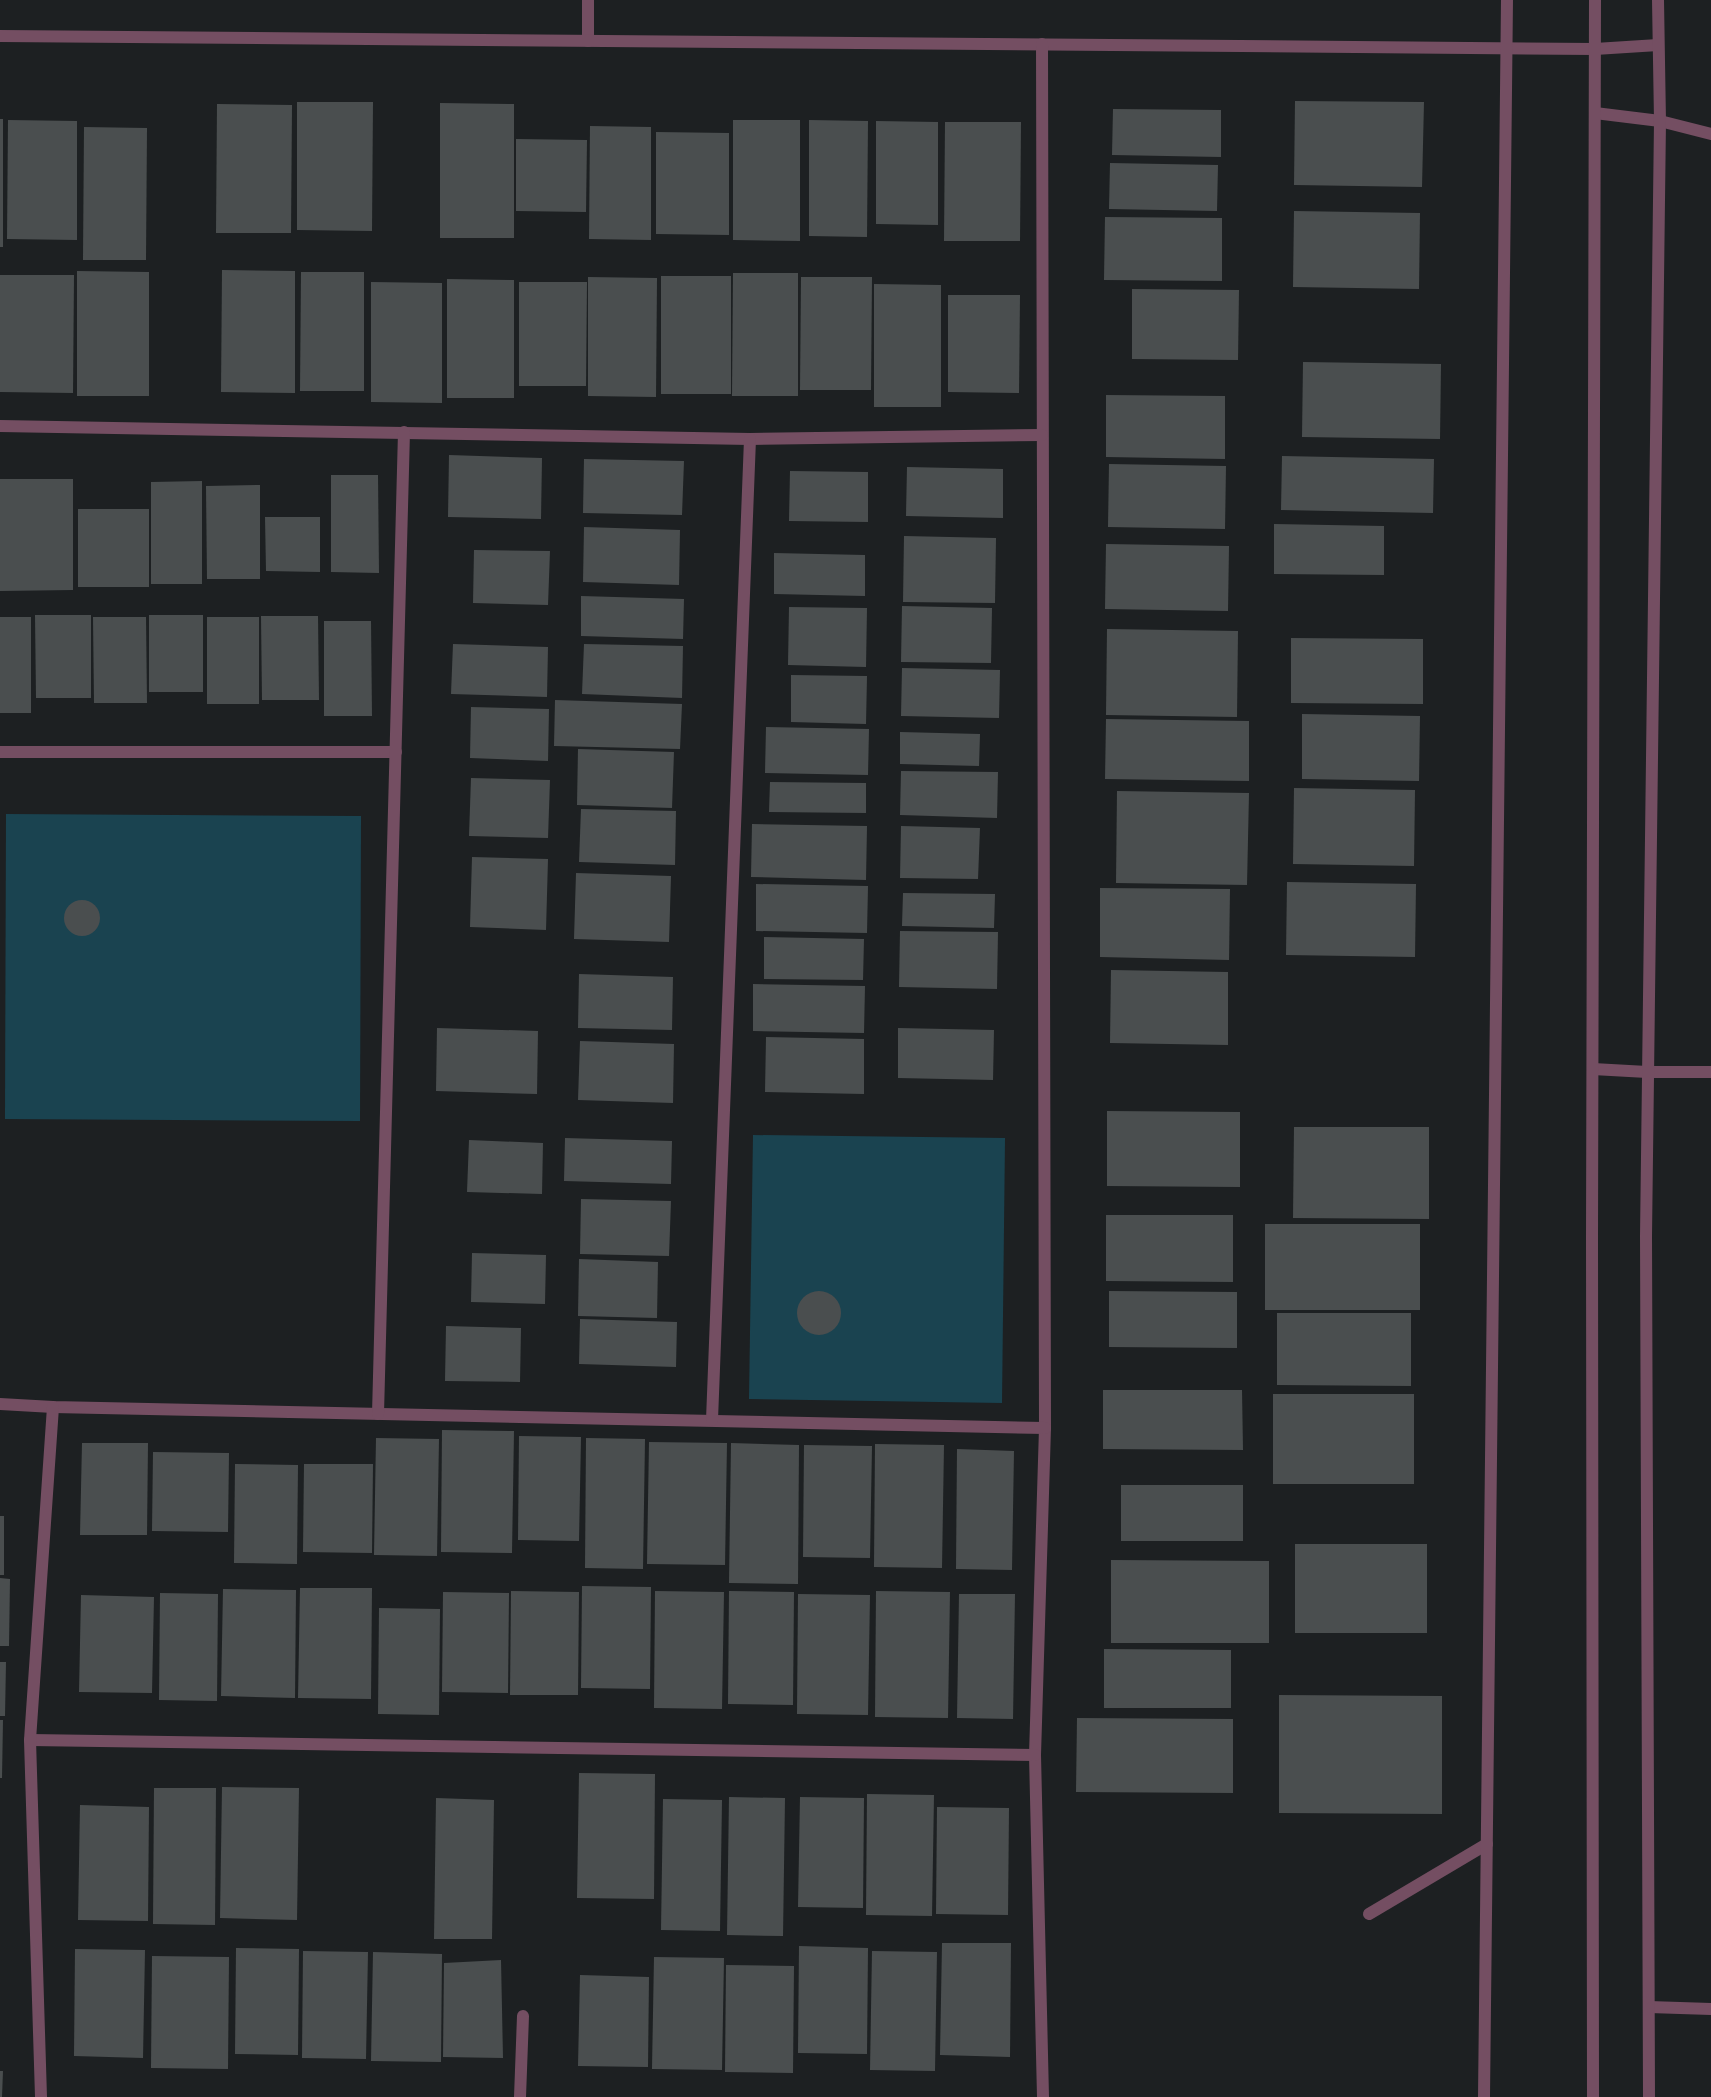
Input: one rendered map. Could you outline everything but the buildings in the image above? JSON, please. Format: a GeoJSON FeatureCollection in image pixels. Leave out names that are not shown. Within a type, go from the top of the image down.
{"type":"FeatureCollection","features":[{"type":"Feature","properties":{"kind":"street"},"geometry":{"type":"LineString","coordinates":[[588,0],[588,41]]}},
{"type":"Feature","properties":{"kind":"street"},"geometry":{"type":"LineString","coordinates":[[1484,2097],[1507,48],[1506,0]]}},
{"type":"Feature","properties":{"kind":"street"},"geometry":{"type":"LineString","coordinates":[[1593,2097],[1595,0]]}},
{"type":"Feature","properties":{"kind":"street"},"geometry":{"type":"LineString","coordinates":[[1649,2097],[1646,1246],[1660,121],[1658,0]]}},
{"type":"Feature","properties":{"kind":"street"},"geometry":{"type":"LineString","coordinates":[[0,36],[1507,48],[1595,48],[1658,45]]}},
{"type":"Feature","properties":{"kind":"street"},"geometry":{"type":"LineString","coordinates":[[1042,44],[1045,1428],[1035,1755],[1043,2097]]}},
{"type":"Feature","properties":{"kind":"street"},"geometry":{"type":"LineString","coordinates":[[1595,113],[1660,121],[1711,134]]}},
{"type":"Feature","properties":{"kind":"street"},"geometry":{"type":"LineString","coordinates":[[0,426],[750,439],[1042,435]]}},
{"type":"Feature","properties":{"kind":"street"},"geometry":{"type":"LineString","coordinates":[[378,1414],[404,432]]}},
{"type":"Feature","properties":{"kind":"street"},"geometry":{"type":"LineString","coordinates":[[712,1420],[750,439]]}},
{"type":"Feature","properties":{"kind":"street"},"geometry":{"type":"LineString","coordinates":[[0,752],[396,752]]}},
{"type":"Feature","properties":{"kind":"street"},"geometry":{"type":"LineString","coordinates":[[1593,1069],[1648,1072],[1711,1072]]}},
{"type":"Feature","properties":{"kind":"street"},"geometry":{"type":"LineString","coordinates":[[0,1404],[53,1407],[1045,1428]]}},
{"type":"Feature","properties":{"kind":"street"},"geometry":{"type":"LineString","coordinates":[[41,2097],[30,1740],[53,1407]]}},
{"type":"Feature","properties":{"kind":"street"},"geometry":{"type":"LineString","coordinates":[[30,1740],[1035,1755]]}},
{"type":"Feature","properties":{"kind":"street"},"geometry":{"type":"LineString","coordinates":[[1369,1914],[1487,1844]]}},
{"type":"Feature","properties":{"kind":"street"},"geometry":{"type":"LineString","coordinates":[[1649,2007],[1711,2009]]}},
{"type":"Feature","properties":{"kind":"street"},"geometry":{"type":"LineString","coordinates":[[520,2097],[522,2016]]}},
{"type":"Feature","properties":{"kind":"shaded area"},"geometry":{"type":"Polygon","coordinates":[[[6,814],[361,816],[360,1121],[5,1119],[6,814]]]}},
{"type":"Feature","properties":{"kind":"shaded area"},"geometry":{"type":"Polygon","coordinates":[[[753,1135],[1005,1138],[1002,1403],[749,1399],[753,1135]]]}}]}
